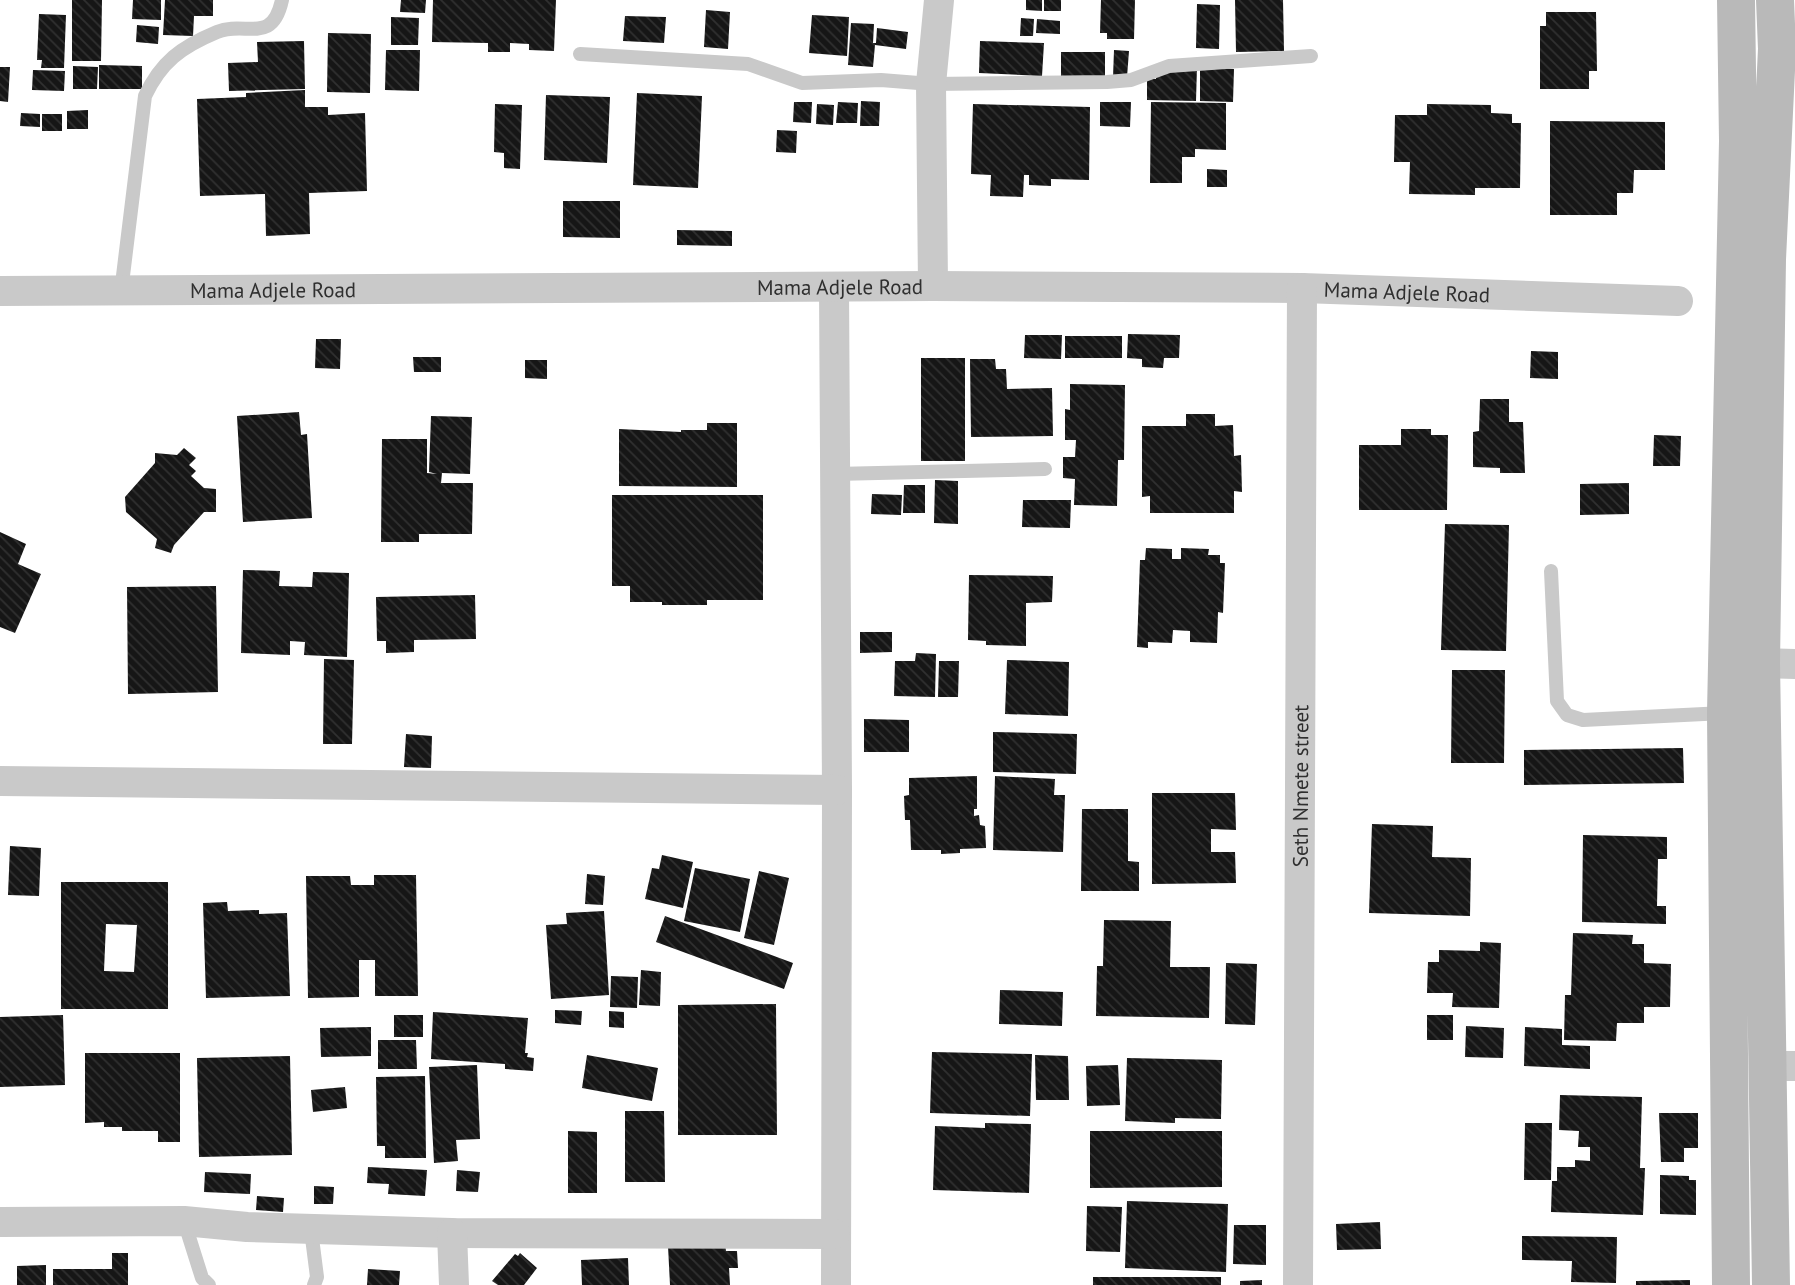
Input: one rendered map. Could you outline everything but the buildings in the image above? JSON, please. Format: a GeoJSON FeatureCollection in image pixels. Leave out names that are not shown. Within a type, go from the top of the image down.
{"type":"FeatureCollection","features":[{"type":"Feature","properties":{"kind":"main road"},"geometry":{"type":"LineString","coordinates":[[1731,1285],[1726,713],[1738,51],[1736,0]]}},
{"type":"Feature","properties":{"kind":"main road"},"geometry":{"type":"LineString","coordinates":[[1771,1285],[1782,1066],[1778,664],[1768,260],[1777,49],[1775,0]]}},
{"type":"Feature","properties":{"kind":"street"},"geometry":{"type":"LineString","coordinates":[[933,286],[931,83],[939,0]]}},
{"type":"Feature","properties":{"kind":"street","name":"Mama Adjele Road"},"geometry":{"type":"LineString","coordinates":[[0,291],[933,286],[1302,288],[1678,301]]}},
{"type":"Feature","properties":{"kind":"street"},"geometry":{"type":"LineString","coordinates":[[834,287],[836,1285]]}},
{"type":"Feature","properties":{"kind":"street","name":"Seth Nmete street"},"geometry":{"type":"LineString","coordinates":[[1298,1285],[1302,288]]}},
{"type":"Feature","properties":{"kind":"street"},"geometry":{"type":"LineString","coordinates":[[0,781],[837,790]]}},
{"type":"Feature","properties":{"kind":"street"},"geometry":{"type":"LineString","coordinates":[[0,1222],[184,1221],[311,1230],[452,1233],[835,1234]]}},
{"type":"Feature","properties":{"kind":"street"},"geometry":{"type":"LineString","coordinates":[[452,1233],[454,1285]]}},
{"type":"Feature","properties":{"kind":"lane"},"geometry":{"type":"LineString","coordinates":[[121,292],[145,96],[155,74],[168,59],[219,30],[264,28],[279,16],[282,0]]}},
{"type":"Feature","properties":{"kind":"lane"},"geometry":{"type":"LineString","coordinates":[[580,54],[748,64],[802,83],[881,80],[931,83],[1107,82],[1131,80],[1169,66],[1311,56]]}},
{"type":"Feature","properties":{"kind":"lane"},"geometry":{"type":"LineString","coordinates":[[835,474],[1045,469]]}},
{"type":"Feature","properties":{"kind":"lane"},"geometry":{"type":"LineString","coordinates":[[1551,572],[1557,701],[1567,715],[1583,720],[1726,713]]}},
{"type":"Feature","properties":{"kind":"lane"},"geometry":{"type":"LineString","coordinates":[[184,1221],[202,1278],[209,1285]]}},
{"type":"Feature","properties":{"kind":"lane"},"geometry":{"type":"LineString","coordinates":[[311,1230],[317,1276],[314,1285]]}}]}
